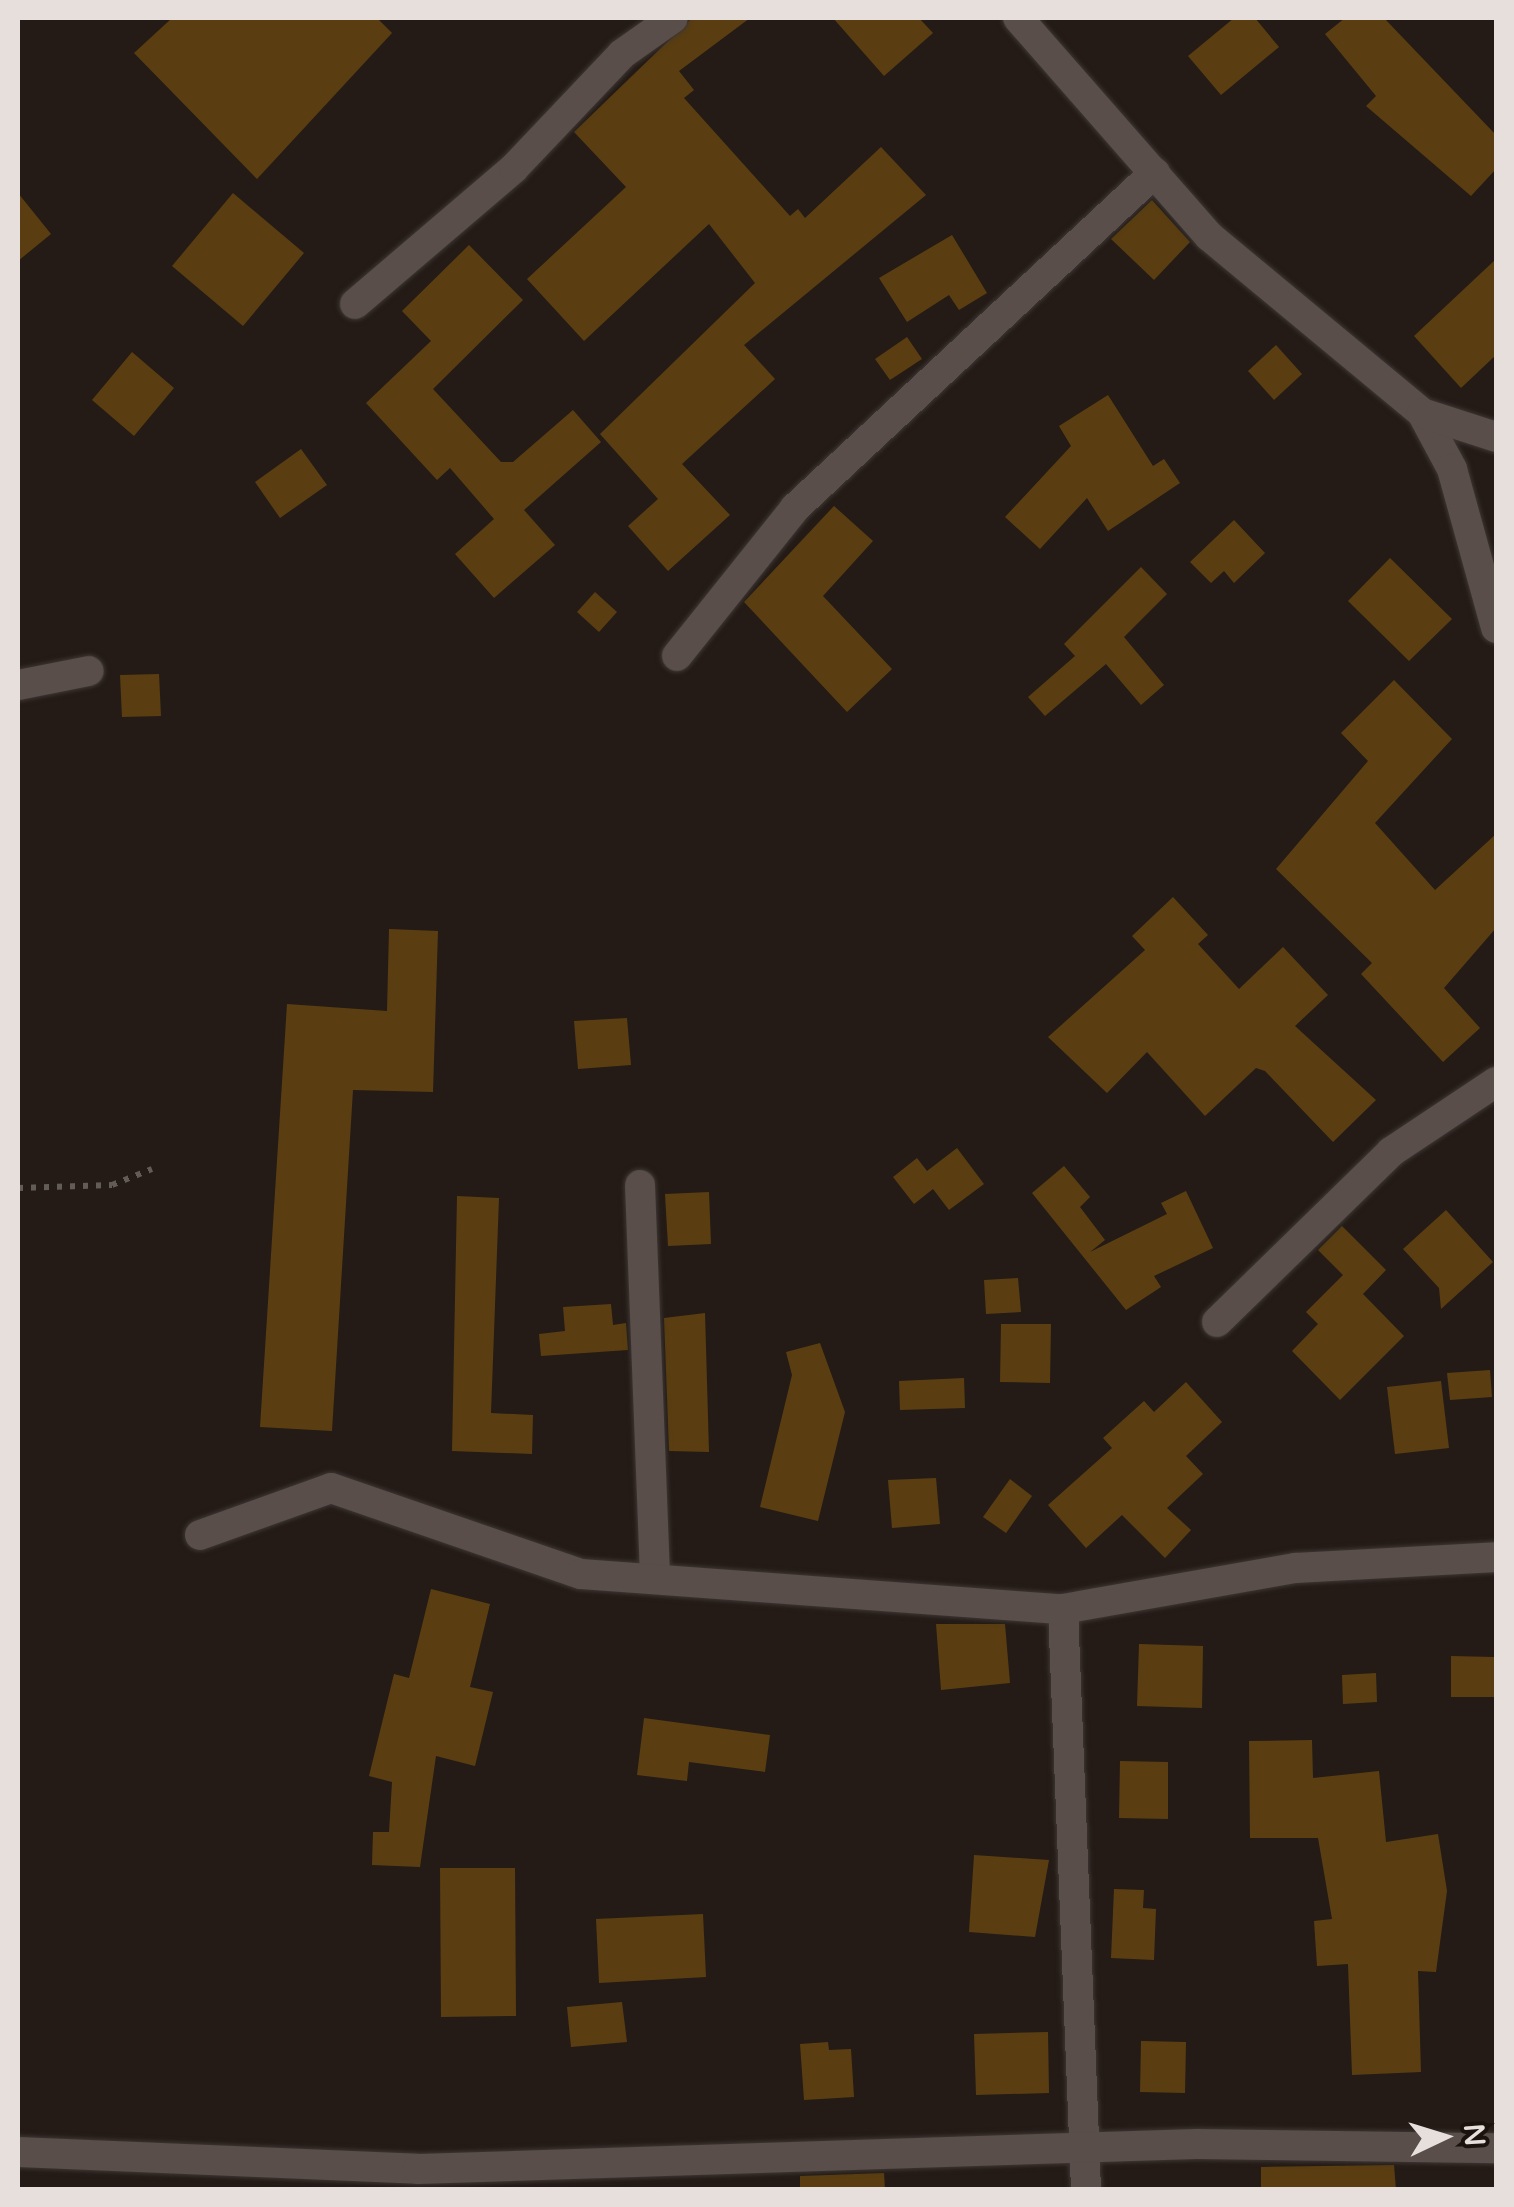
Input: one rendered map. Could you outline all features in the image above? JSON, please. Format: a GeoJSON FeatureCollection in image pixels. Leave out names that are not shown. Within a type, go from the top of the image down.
{"type":"FeatureCollection","features":[{"type":"Feature","properties":{"kind":"street"},"geometry":{"type":"LineString","coordinates":[[355,304],[514,168],[622,54],[673,18]]}},
{"type":"Feature","properties":{"kind":"street"},"geometry":{"type":"LineString","coordinates":[[1018,18],[1209,236],[1422,414],[1452,469],[1496,628]]}},
{"type":"Feature","properties":{"kind":"street"},"geometry":{"type":"LineString","coordinates":[[677,656],[795,508],[1154,172]]}},
{"type":"Feature","properties":{"kind":"street"},"geometry":{"type":"LineString","coordinates":[[1422,414],[1496,437]]}},
{"type":"Feature","properties":{"kind":"street"},"geometry":{"type":"LineString","coordinates":[[18,685],[89,671]]}},
{"type":"Feature","properties":{"kind":"street"},"geometry":{"type":"LineString","coordinates":[[1217,1322],[1391,1152],[1496,1082]]}},
{"type":"Feature","properties":{"kind":"street"},"geometry":{"type":"LineString","coordinates":[[640,1184],[655,1579]]}},
{"type":"Feature","properties":{"kind":"street"},"geometry":{"type":"LineString","coordinates":[[200,1535],[331,1488],[581,1574],[1063,1609],[1296,1568],[1496,1557]]}},
{"type":"Feature","properties":{"kind":"street"},"geometry":{"type":"LineString","coordinates":[[1063,1609],[1086,2190]]}},
{"type":"Feature","properties":{"kind":"street"},"geometry":{"type":"LineString","coordinates":[[18,2152],[418,2169],[1086,2148],[1496,2148]]}},
{"type":"Feature","properties":{"kind":"path"},"geometry":{"type":"LineString","coordinates":[[18,1188],[112,1185],[152,1169]]}},
{"type":"Feature","properties":{"kind":"building"},"geometry":{"type":"Polygon","coordinates":[[[172,18],[377,18],[392,33],[257,179],[134,53],[172,18]]]}},
{"type":"Feature","properties":{"kind":"building"},"geometry":{"type":"Polygon","coordinates":[[[692,18],[750,18],[679,71],[694,90],[684,98],[790,216],[798,209],[805,218],[881,147],[926,195],[744,345],[775,379],[682,464],[730,515],[668,571],[628,526],[658,499],[600,434],[755,283],[709,224],[584,341],[527,279],[626,187],[574,132],[692,18]]]}},
{"type":"Feature","properties":{"kind":"building"},"geometry":{"type":"Polygon","coordinates":[[[833,18],[919,18],[933,33],[884,76],[833,18]]]}},
{"type":"Feature","properties":{"kind":"building"},"geometry":{"type":"Polygon","coordinates":[[[1234,18],[1255,18],[1279,47],[1221,95],[1188,56],[1234,18]]]}},
{"type":"Feature","properties":{"kind":"building"},"geometry":{"type":"Polygon","coordinates":[[[1345,18],[1384,18],[1496,135],[1496,169],[1471,196],[1366,106],[1376,96],[1325,34],[1345,18]]]}},
{"type":"Feature","properties":{"kind":"building"},"geometry":{"type":"Polygon","coordinates":[[[18,193],[51,234],[18,261],[18,193]]]}},
{"type":"Feature","properties":{"kind":"building"},"geometry":{"type":"Polygon","coordinates":[[[233,193],[304,253],[243,326],[172,266],[233,193]]]}},
{"type":"Feature","properties":{"kind":"building"},"geometry":{"type":"Polygon","coordinates":[[[1152,200],[1190,242],[1154,280],[1111,239],[1152,200]]]}},
{"type":"Feature","properties":{"kind":"building"},"geometry":{"type":"Polygon","coordinates":[[[952,235],[987,293],[959,310],[949,295],[907,322],[879,278],[952,235]]]}},
{"type":"Feature","properties":{"kind":"building"},"geometry":{"type":"Polygon","coordinates":[[[469,245],[523,300],[433,389],[501,462],[513,462],[573,410],[601,442],[524,510],[555,545],[494,598],[455,554],[494,519],[450,468],[437,480],[366,403],[431,341],[402,311],[469,245]]]}},
{"type":"Feature","properties":{"kind":"building"},"geometry":{"type":"Polygon","coordinates":[[[1496,259],[1496,355],[1461,388],[1414,336],[1496,259]]]}},
{"type":"Feature","properties":{"kind":"building"},"geometry":{"type":"Polygon","coordinates":[[[907,337],[922,359],[890,380],[875,359],[907,337]]]}},
{"type":"Feature","properties":{"kind":"building"},"geometry":{"type":"Polygon","coordinates":[[[1276,345],[1302,374],[1274,400],[1248,371],[1276,345]]]}},
{"type":"Feature","properties":{"kind":"building"},"geometry":{"type":"Polygon","coordinates":[[[132,352],[174,388],[134,436],[92,400],[132,352]]]}},
{"type":"Feature","properties":{"kind":"building"},"geometry":{"type":"Polygon","coordinates":[[[1108,395],[1153,466],[1164,459],[1180,483],[1108,531],[1087,498],[1040,549],[1005,517],[1071,446],[1059,426],[1108,395]]]}},
{"type":"Feature","properties":{"kind":"building"},"geometry":{"type":"Polygon","coordinates":[[[301,449],[327,485],[280,518],[255,482],[301,449]]]}},
{"type":"Feature","properties":{"kind":"building"},"geometry":{"type":"Polygon","coordinates":[[[834,506],[873,541],[823,596],[892,669],[847,712],[744,602],[834,506]]]}},
{"type":"Feature","properties":{"kind":"building"},"geometry":{"type":"Polygon","coordinates":[[[1234,520],[1265,553],[1234,583],[1224,571],[1211,583],[1190,562],[1234,520]]]}},
{"type":"Feature","properties":{"kind":"building"},"geometry":{"type":"Polygon","coordinates":[[[1390,558],[1452,619],[1409,661],[1348,601],[1390,558]]]}},
{"type":"Feature","properties":{"kind":"building"},"geometry":{"type":"Polygon","coordinates":[[[1141,567],[1167,594],[1124,637],[1164,685],[1141,705],[1106,664],[1045,716],[1028,697],[1075,656],[1064,644],[1141,567]]]}},
{"type":"Feature","properties":{"kind":"building"},"geometry":{"type":"Polygon","coordinates":[[[595,592],[617,612],[599,632],[577,612],[595,592]]]}},
{"type":"Feature","properties":{"kind":"building"},"geometry":{"type":"Polygon","coordinates":[[[159,674],[161,716],[122,717],[120,675],[159,674]]]}},
{"type":"Feature","properties":{"kind":"building"},"geometry":{"type":"Polygon","coordinates":[[[1394,680],[1452,739],[1375,823],[1435,890],[1496,834],[1496,928],[1444,988],[1480,1028],[1443,1062],[1361,974],[1372,963],[1276,869],[1368,761],[1341,733],[1394,680]]]}},
{"type":"Feature","properties":{"kind":"building"},"geometry":{"type":"Polygon","coordinates":[[[1173,897],[1208,935],[1198,944],[1239,989],[1283,947],[1328,995],[1295,1026],[1376,1100],[1333,1142],[1265,1071],[1256,1068],[1205,1116],[1147,1052],[1107,1093],[1048,1037],[1145,950],[1132,936],[1173,897]]]}},
{"type":"Feature","properties":{"kind":"building"},"geometry":{"type":"Polygon","coordinates":[[[389,929],[438,931],[433,1092],[353,1090],[332,1431],[260,1427],[287,1004],[387,1011],[389,929]]]}},
{"type":"Feature","properties":{"kind":"building"},"geometry":{"type":"Polygon","coordinates":[[[627,1018],[631,1065],[578,1069],[574,1021],[627,1018]]]}},
{"type":"Feature","properties":{"kind":"building"},"geometry":{"type":"Polygon","coordinates":[[[957,1148],[984,1184],[949,1210],[933,1189],[914,1204],[893,1177],[917,1158],[927,1171],[957,1148]]]}},
{"type":"Feature","properties":{"kind":"building"},"geometry":{"type":"Polygon","coordinates":[[[1064,1166],[1090,1197],[1080,1207],[1105,1240],[1090,1252],[1167,1214],[1161,1203],[1186,1191],[1213,1248],[1154,1276],[1161,1287],[1126,1310],[1032,1193],[1064,1166]]]}},
{"type":"Feature","properties":{"kind":"building"},"geometry":{"type":"Polygon","coordinates":[[[709,1192],[711,1244],[668,1246],[665,1194],[709,1192]]]}},
{"type":"Feature","properties":{"kind":"building"},"geometry":{"type":"Polygon","coordinates":[[[457,1196],[499,1198],[491,1413],[533,1415],[532,1454],[452,1451],[457,1196]]]}},
{"type":"Feature","properties":{"kind":"building"},"geometry":{"type":"Polygon","coordinates":[[[1446,1210],[1493,1262],[1441,1309],[1439,1288],[1403,1249],[1446,1210]]]}},
{"type":"Feature","properties":{"kind":"building"},"geometry":{"type":"Polygon","coordinates":[[[1342,1226],[1386,1270],[1363,1294],[1404,1336],[1340,1400],[1292,1351],[1318,1324],[1306,1312],[1343,1275],[1318,1250],[1342,1226]]]}},
{"type":"Feature","properties":{"kind":"building"},"geometry":{"type":"Polygon","coordinates":[[[1018,1278],[1021,1312],[986,1314],[984,1280],[1018,1278]]]}},
{"type":"Feature","properties":{"kind":"building"},"geometry":{"type":"Polygon","coordinates":[[[611,1304],[613,1325],[626,1323],[628,1350],[541,1356],[539,1334],[565,1331],[563,1307],[611,1304]]]}},
{"type":"Feature","properties":{"kind":"building"},"geometry":{"type":"Polygon","coordinates":[[[705,1313],[709,1452],[669,1451],[664,1318],[705,1313]]]}},
{"type":"Feature","properties":{"kind":"building"},"geometry":{"type":"Polygon","coordinates":[[[1001,1324],[1051,1324],[1050,1383],[1000,1382],[1001,1324]]]}},
{"type":"Feature","properties":{"kind":"building"},"geometry":{"type":"Polygon","coordinates":[[[820,1343],[845,1412],[818,1521],[760,1507],[792,1375],[786,1352],[820,1343]]]}},
{"type":"Feature","properties":{"kind":"building"},"geometry":{"type":"Polygon","coordinates":[[[1490,1370],[1492,1397],[1450,1400],[1447,1373],[1490,1370]]]}},
{"type":"Feature","properties":{"kind":"building"},"geometry":{"type":"Polygon","coordinates":[[[964,1378],[965,1408],[900,1410],[899,1381],[964,1378]]]}},
{"type":"Feature","properties":{"kind":"building"},"geometry":{"type":"Polygon","coordinates":[[[1441,1381],[1449,1448],[1395,1454],[1387,1387],[1441,1381]]]}},
{"type":"Feature","properties":{"kind":"building"},"geometry":{"type":"Polygon","coordinates":[[[1186,1382],[1222,1422],[1186,1456],[1203,1474],[1167,1508],[1191,1530],[1165,1558],[1122,1515],[1086,1548],[1048,1505],[1112,1448],[1103,1438],[1144,1401],[1154,1412],[1186,1382]]]}},
{"type":"Feature","properties":{"kind":"building"},"geometry":{"type":"Polygon","coordinates":[[[936,1478],[940,1524],[892,1528],[888,1480],[936,1478]]]}},
{"type":"Feature","properties":{"kind":"building"},"geometry":{"type":"Polygon","coordinates":[[[1010,1479],[1032,1496],[1006,1533],[983,1517],[1010,1479]]]}},
{"type":"Feature","properties":{"kind":"building"},"geometry":{"type":"Polygon","coordinates":[[[431,1589],[490,1604],[470,1687],[493,1692],[475,1766],[436,1756],[420,1867],[372,1865],[373,1832],[389,1832],[392,1782],[369,1776],[394,1674],[409,1678],[431,1589]]]}},
{"type":"Feature","properties":{"kind":"building"},"geometry":{"type":"Polygon","coordinates":[[[936,1624],[1005,1624],[1010,1683],[941,1690],[936,1624]]]}},
{"type":"Feature","properties":{"kind":"building"},"geometry":{"type":"Polygon","coordinates":[[[1139,1644],[1203,1646],[1202,1708],[1137,1706],[1139,1644]]]}},
{"type":"Feature","properties":{"kind":"building"},"geometry":{"type":"Polygon","coordinates":[[[1451,1656],[1494,1657],[1494,1697],[1451,1697],[1451,1656]]]}},
{"type":"Feature","properties":{"kind":"building"},"geometry":{"type":"Polygon","coordinates":[[[1376,1673],[1377,1702],[1343,1704],[1342,1675],[1376,1673]]]}},
{"type":"Feature","properties":{"kind":"building"},"geometry":{"type":"Polygon","coordinates":[[[644,1718],[770,1735],[765,1772],[689,1762],[687,1781],[637,1775],[644,1718]]]}},
{"type":"Feature","properties":{"kind":"building"},"geometry":{"type":"Polygon","coordinates":[[[1312,1740],[1313,1778],[1379,1771],[1386,1842],[1438,1834],[1447,1891],[1436,1972],[1418,1971],[1421,2072],[1352,2075],[1348,1964],[1317,1966],[1314,1921],[1332,1919],[1318,1838],[1250,1838],[1249,1741],[1312,1740]]]}},
{"type":"Feature","properties":{"kind":"building"},"geometry":{"type":"Polygon","coordinates":[[[1120,1761],[1168,1762],[1168,1819],[1119,1818],[1120,1761]]]}},
{"type":"Feature","properties":{"kind":"building"},"geometry":{"type":"Polygon","coordinates":[[[974,1855],[1049,1860],[1035,1937],[969,1932],[974,1855]]]}},
{"type":"Feature","properties":{"kind":"building"},"geometry":{"type":"Polygon","coordinates":[[[440,1868],[515,1868],[516,2016],[441,2017],[440,1868]]]}},
{"type":"Feature","properties":{"kind":"building"},"geometry":{"type":"Polygon","coordinates":[[[1114,1889],[1144,1890],[1143,1908],[1156,1909],[1154,1960],[1111,1958],[1114,1889]]]}},
{"type":"Feature","properties":{"kind":"building"},"geometry":{"type":"Polygon","coordinates":[[[703,1914],[706,1977],[599,1983],[596,1919],[703,1914]]]}},
{"type":"Feature","properties":{"kind":"building"},"geometry":{"type":"Polygon","coordinates":[[[622,2002],[627,2042],[571,2047],[567,2007],[622,2002]]]}},
{"type":"Feature","properties":{"kind":"building"},"geometry":{"type":"Polygon","coordinates":[[[1048,2032],[1049,2093],[976,2095],[974,2034],[1048,2032]]]}},
{"type":"Feature","properties":{"kind":"building"},"geometry":{"type":"Polygon","coordinates":[[[1141,2041],[1186,2042],[1185,2093],[1140,2092],[1141,2041]]]}},
{"type":"Feature","properties":{"kind":"building"},"geometry":{"type":"Polygon","coordinates":[[[828,2042],[829,2050],[851,2049],[854,2097],[804,2100],[800,2044],[828,2042]]]}},
{"type":"Feature","properties":{"kind":"building"},"geometry":{"type":"Polygon","coordinates":[[[1394,2165],[1396,2190],[1261,2190],[1261,2167],[1394,2165]]]}},
{"type":"Feature","properties":{"kind":"building"},"geometry":{"type":"Polygon","coordinates":[[[884,2173],[885,2190],[800,2190],[800,2176],[884,2173]]]}}]}
